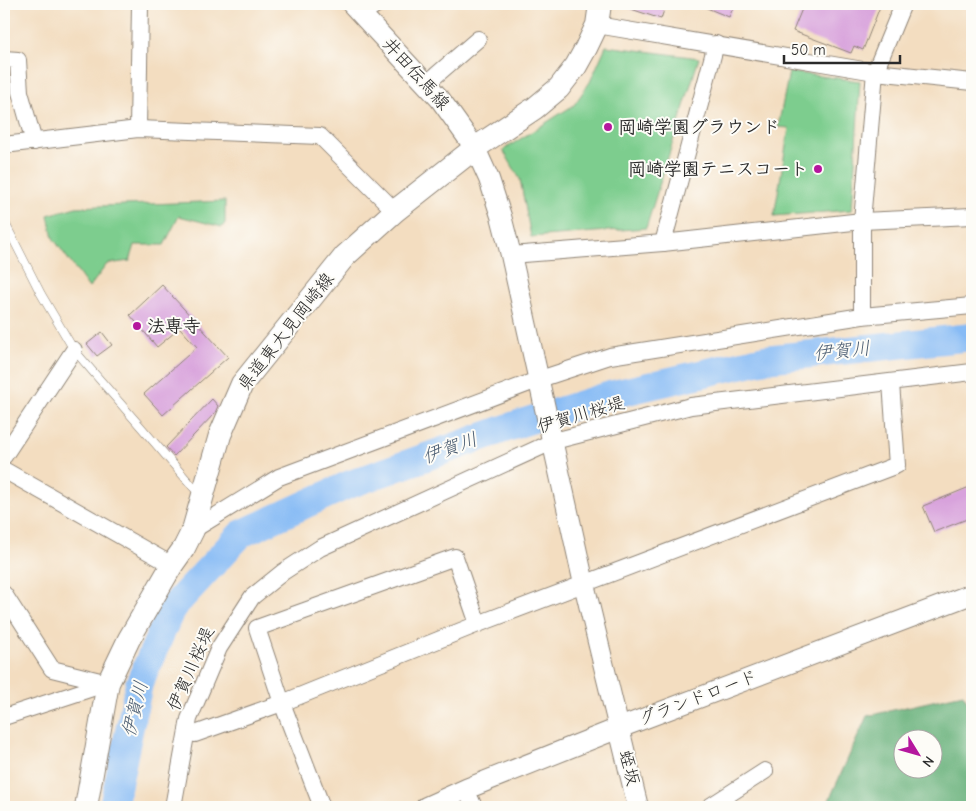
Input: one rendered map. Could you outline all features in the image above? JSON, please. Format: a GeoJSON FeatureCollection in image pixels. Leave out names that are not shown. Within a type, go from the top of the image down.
{"type":"FeatureCollection","features":[{"type":"Feature","properties":{"kind":"main road","name":"県道東大見岡崎線"},"geometry":{"type":"LineString","coordinates":[[86,807],[108,683],[129,639],[193,530],[220,435],[242,384],[345,256],[395,211],[475,148],[535,108],[559,88],[576,66],[586,48],[598,14]]}},
{"type":"Feature","properties":{"kind":"street"},"geometry":{"type":"LineString","coordinates":[[138,128],[140,4]]}},
{"type":"Feature","properties":{"kind":"street"},"geometry":{"type":"LineString","coordinates":[[862,316],[862,221],[875,72],[903,4]]}},
{"type":"Feature","properties":{"kind":"street","name":"井田伝馬線"},"geometry":{"type":"LineString","coordinates":[[363,7],[454,116],[475,148],[495,198],[511,255],[554,441]]}},
{"type":"Feature","properties":{"kind":"street"},"geometry":{"type":"LineString","coordinates":[[598,14],[716,44],[875,72],[972,82]]}},
{"type":"Feature","properties":{"kind":"street"},"geometry":{"type":"LineString","coordinates":[[426,84],[478,39]]}},
{"type":"Feature","properties":{"kind":"street"},"geometry":{"type":"LineString","coordinates":[[663,242],[716,44]]}},
{"type":"Feature","properties":{"kind":"street"},"geometry":{"type":"LineString","coordinates":[[4,59],[18,60],[20,92],[34,142]]}},
{"type":"Feature","properties":{"kind":"street"},"geometry":{"type":"LineString","coordinates":[[4,146],[138,128],[320,136],[395,211]]}},
{"type":"Feature","properties":{"kind":"street"},"geometry":{"type":"LineString","coordinates":[[511,255],[663,242],[862,221],[972,216]]}},
{"type":"Feature","properties":{"kind":"street"},"geometry":{"type":"LineString","coordinates":[[193,530],[279,477],[540,379],[610,356],[862,316],[972,306]]}},
{"type":"Feature","properties":{"kind":"street"},"geometry":{"type":"LineString","coordinates":[[4,456],[74,350]]}},
{"type":"Feature","properties":{"kind":"street","name":"伊賀川桜堤"},"geometry":{"type":"LineString","coordinates":[[173,807],[189,718],[219,648],[252,597],[283,572],[320,548],[554,441],[691,406],[972,372]]}},
{"type":"Feature","properties":{"kind":"street"},"geometry":{"type":"LineString","coordinates":[[196,734],[282,703],[478,624],[897,465],[890,383]]}},
{"type":"Feature","properties":{"kind":"street","name":"蛭坂"},"geometry":{"type":"LineString","coordinates":[[554,441],[584,584],[638,807]]}},
{"type":"Feature","properties":{"kind":"street"},"geometry":{"type":"LineString","coordinates":[[4,470],[172,565]]}},
{"type":"Feature","properties":{"kind":"street"},"geometry":{"type":"LineString","coordinates":[[322,807],[282,703],[257,628],[455,557],[478,624]]}},
{"type":"Feature","properties":{"kind":"street"},"geometry":{"type":"LineString","coordinates":[[4,594],[52,669],[108,683]]}},
{"type":"Feature","properties":{"kind":"street","name":"グランドロード"},"geometry":{"type":"LineString","coordinates":[[426,807],[466,789],[619,728],[972,594]]}},
{"type":"Feature","properties":{"kind":"street"},"geometry":{"type":"LineString","coordinates":[[4,717],[108,683]]}},
{"type":"Feature","properties":{"kind":"street"},"geometry":{"type":"LineString","coordinates":[[709,807],[765,771]]}},
{"type":"Feature","properties":{"kind":"street"},"geometry":{"type":"LineString","coordinates":[[466,789],[474,807]]}},
{"type":"Feature","properties":{"kind":"lane"},"geometry":{"type":"LineString","coordinates":[[4,221],[40,294],[74,350],[202,497]]}},
{"type":"Feature","properties":{"kind":"green space","name":"岡崎学園グラウンド"},"geometry":{"type":"Polygon","coordinates":[[[606,46],[699,58],[646,228],[531,237],[520,179],[503,150],[574,105],[590,82],[606,46]]]}},
{"type":"Feature","properties":{"kind":"green space","name":"岡崎学園テニスコート"},"geometry":{"type":"Polygon","coordinates":[[[789,72],[860,81],[852,210],[774,216],[789,128],[778,127],[789,72]]]}},
{"type":"Feature","properties":{"kind":"green space"},"geometry":{"type":"Polygon","coordinates":[[[225,201],[225,223],[222,227],[179,216],[164,245],[135,245],[130,261],[107,264],[89,288],[53,238],[48,215],[76,207],[225,201]]]}},
{"type":"Feature","properties":{"kind":"green space"},"geometry":{"type":"Polygon","coordinates":[[[963,694],[972,709],[972,807],[826,807],[867,716],[963,694]]]}},
{"type":"Feature","properties":{"kind":"building"},"geometry":{"type":"Polygon","coordinates":[[[622,4],[666,4],[661,19],[622,6],[622,4]]]}},
{"type":"Feature","properties":{"kind":"building"},"geometry":{"type":"Polygon","coordinates":[[[697,4],[735,4],[729,17],[697,4]]]}},
{"type":"Feature","properties":{"kind":"building"},"geometry":{"type":"Polygon","coordinates":[[[804,4],[881,4],[863,50],[854,46],[851,53],[793,31],[804,4]]]}},
{"type":"Feature","properties":{"kind":"building"},"geometry":{"type":"Polygon","coordinates":[[[162,285],[228,357],[163,415],[144,394],[197,347],[180,328],[157,347],[130,315],[162,285]]]}},
{"type":"Feature","properties":{"kind":"building"},"geometry":{"type":"Polygon","coordinates":[[[102,332],[112,345],[97,356],[87,344],[102,332]]]}},
{"type":"Feature","properties":{"kind":"building"},"geometry":{"type":"Polygon","coordinates":[[[212,399],[218,406],[215,413],[174,456],[166,447],[212,399]]]}},
{"type":"Feature","properties":{"kind":"building"},"geometry":{"type":"Polygon","coordinates":[[[972,486],[972,517],[934,532],[923,506],[972,486]]]}},
{"type":"Feature","properties":{"kind":"waterway","name":"伊賀川"},"geometry":{"type":"LineString","coordinates":[[113,807],[139,684],[172,608],[241,534],[348,485],[518,424],[610,395],[765,359],[972,337]]}},
{"type":"Feature","properties":{"kind":"place","name":"岡崎学園グラウンド"},"geometry":{"type":"Point","coordinates":[608,127]}},
{"type":"Feature","properties":{"kind":"place","name":"岡崎学園テニスコート"},"geometry":{"type":"Point","coordinates":[818,169]}},
{"type":"Feature","properties":{"kind":"place","name":"法専寺"},"geometry":{"type":"Point","coordinates":[137,326]}}]}
